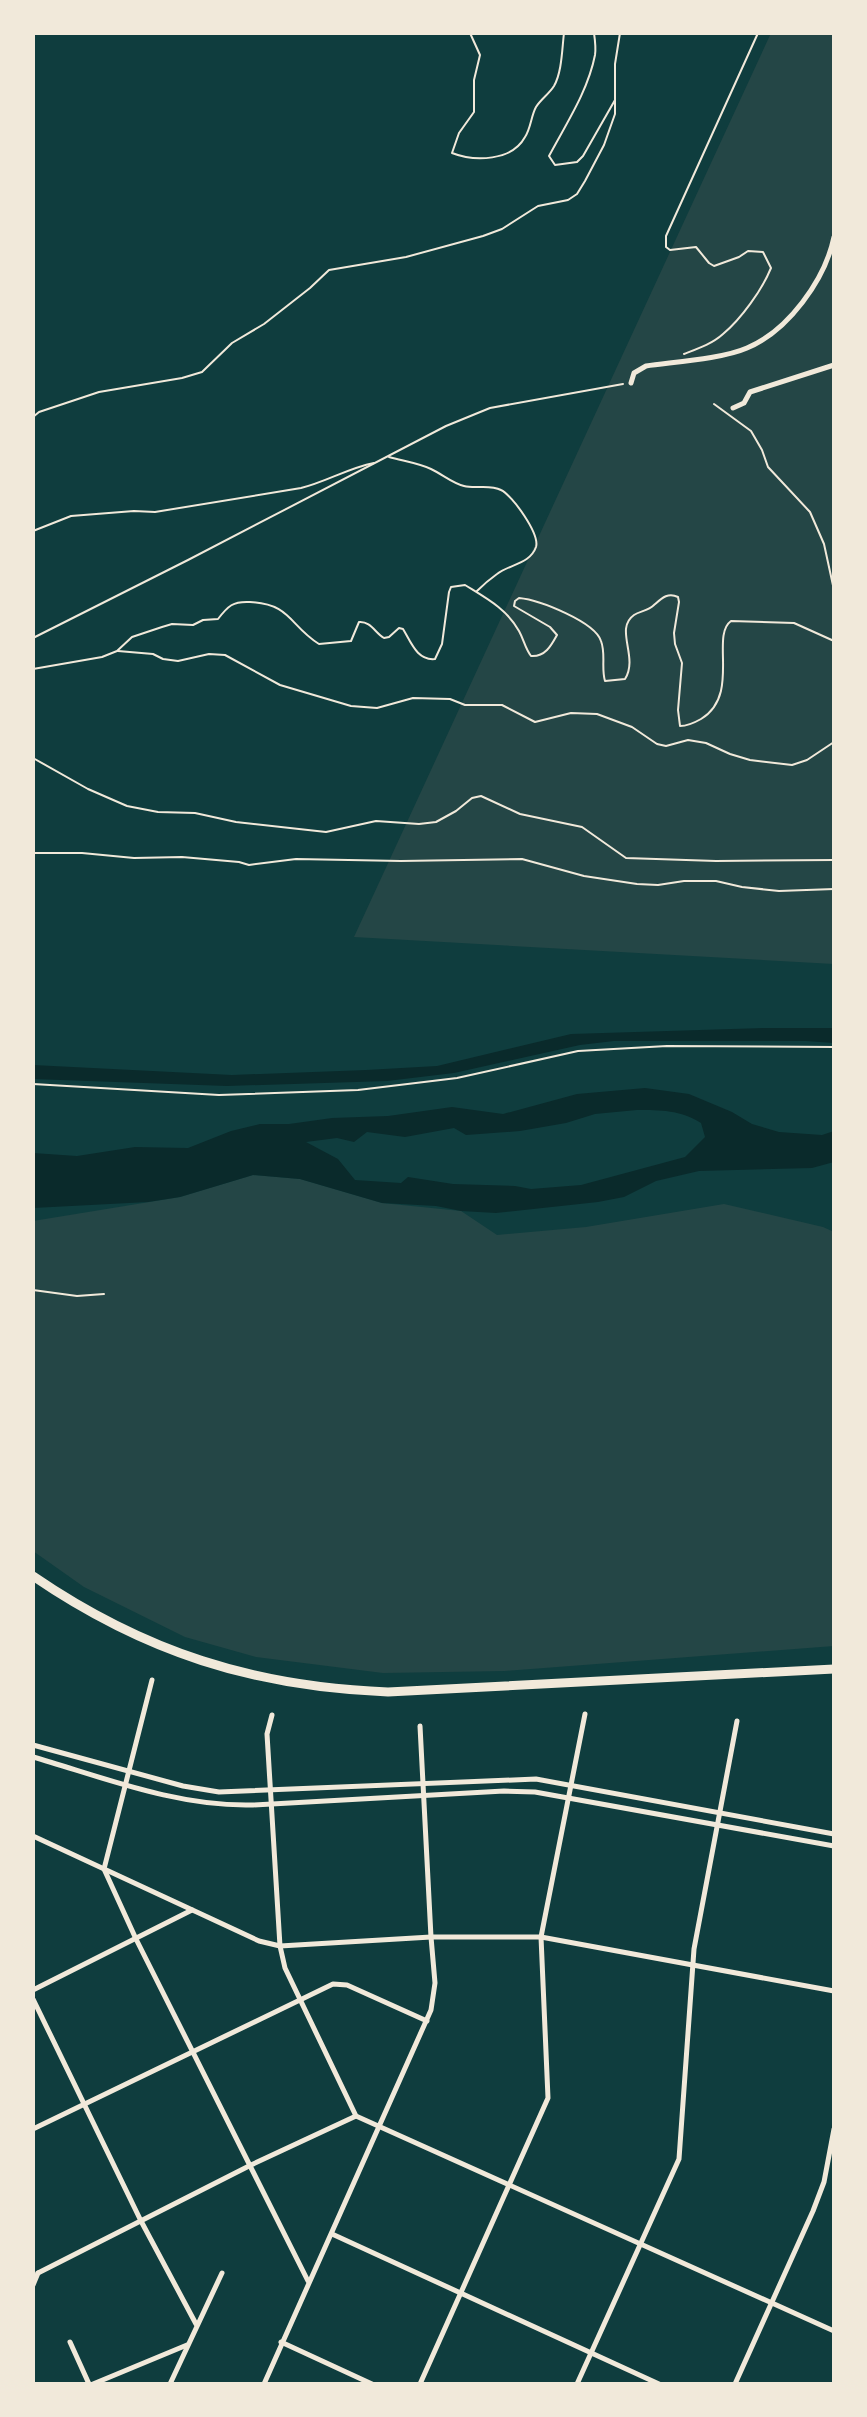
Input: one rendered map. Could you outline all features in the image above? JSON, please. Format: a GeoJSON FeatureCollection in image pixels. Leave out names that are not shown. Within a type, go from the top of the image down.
{"type":"FeatureCollection","features":[{"type":"Feature","properties":{"kind":"highway"},"geometry":{"type":"LineString","coordinates":[[33,1576],[110,1622],[175,1652],[254,1676],[326,1688],[388,1692],[834,1669]]}},
{"type":"Feature","properties":{"kind":"street"},"geometry":{"type":"LineString","coordinates":[[631,383],[634,373],[646,366],[747,348],[781,326],[807,297],[830,257],[834,237]]}},
{"type":"Feature","properties":{"kind":"street"},"geometry":{"type":"LineString","coordinates":[[733,408],[744,402],[750,392],[834,365]]}},
{"type":"Feature","properties":{"kind":"street"},"geometry":{"type":"LineString","coordinates":[[152,1680],[104,1869],[192,2053],[308,2281]]}},
{"type":"Feature","properties":{"kind":"street"},"geometry":{"type":"LineString","coordinates":[[420,2384],[548,2098],[541,1937],[585,1714]]}},
{"type":"Feature","properties":{"kind":"street"},"geometry":{"type":"LineString","coordinates":[[272,1715],[267,1734],[280,1947],[285,1968],[356,2116],[834,2330]]}},
{"type":"Feature","properties":{"kind":"street"},"geometry":{"type":"LineString","coordinates":[[578,2384],[679,2159],[693,1965],[737,1721]]}},
{"type":"Feature","properties":{"kind":"street"},"geometry":{"type":"LineString","coordinates":[[264,2384],[427,2021],[435,1983],[420,1726]]}},
{"type":"Feature","properties":{"kind":"street"},"geometry":{"type":"LineString","coordinates":[[33,1745],[201,1790],[271,1792],[519,1779],[571,1785],[834,1834]]}},
{"type":"Feature","properties":{"kind":"street"},"geometry":{"type":"LineString","coordinates":[[33,1758],[199,1803],[236,1806],[520,1791],[569,1796],[834,1846]]}},
{"type":"Feature","properties":{"kind":"street"},"geometry":{"type":"LineString","coordinates":[[33,1836],[259,1941],[280,1947],[431,1937],[541,1937],[834,1991]]}},
{"type":"Feature","properties":{"kind":"street"},"geometry":{"type":"LineString","coordinates":[[33,1990],[192,1910]]}},
{"type":"Feature","properties":{"kind":"street"},"geometry":{"type":"LineString","coordinates":[[33,2129],[333,1984],[347,1985],[427,2021]]}},
{"type":"Feature","properties":{"kind":"street"},"geometry":{"type":"LineString","coordinates":[[33,1999],[141,2221],[197,2324]]}},
{"type":"Feature","properties":{"kind":"street"},"geometry":{"type":"LineString","coordinates":[[33,2285],[38,2273],[251,2165],[356,2116]]}},
{"type":"Feature","properties":{"kind":"street"},"geometry":{"type":"LineString","coordinates":[[735,2384],[824,2182],[834,2129]]}},
{"type":"Feature","properties":{"kind":"street"},"geometry":{"type":"LineString","coordinates":[[332,2234],[659,2384]]}},
{"type":"Feature","properties":{"kind":"street"},"geometry":{"type":"LineString","coordinates":[[33,2264],[38,2273]]}},
{"type":"Feature","properties":{"kind":"street"},"geometry":{"type":"LineString","coordinates":[[170,2384],[222,2273]]}},
{"type":"Feature","properties":{"kind":"street"},"geometry":{"type":"LineString","coordinates":[[70,2342],[91,2384],[187,2345]]}},
{"type":"Feature","properties":{"kind":"street"},"geometry":{"type":"LineString","coordinates":[[281,2342],[372,2384]]}},
{"type":"Feature","properties":{"kind":"path"},"geometry":{"type":"LineString","coordinates":[[470,33],[480,55],[474,80],[474,112],[459,133],[452,153],[467,159],[482,159],[508,153],[521,144],[527,135],[537,105],[557,81],[564,33]]}},
{"type":"Feature","properties":{"kind":"path"},"geometry":{"type":"LineString","coordinates":[[594,33],[595,55],[575,109],[549,156],[555,166],[577,162],[583,156],[615,100]]}},
{"type":"Feature","properties":{"kind":"path"},"geometry":{"type":"LineString","coordinates":[[33,417],[39,412],[99,392],[202,372],[232,343],[264,324],[329,270],[407,257],[483,236],[502,229],[538,206],[568,200],[577,194],[585,181],[604,145],[615,114],[615,64],[620,33]]}},
{"type":"Feature","properties":{"kind":"path"},"geometry":{"type":"LineString","coordinates":[[668,363],[723,335],[764,286],[771,268],[763,253],[748,251],[714,266],[709,264],[696,247],[670,250],[666,247],[666,236],[671,224],[758,33]]}},
{"type":"Feature","properties":{"kind":"path"},"geometry":{"type":"LineString","coordinates":[[33,638],[446,426],[491,408],[631,383]]}},
{"type":"Feature","properties":{"kind":"path"},"geometry":{"type":"LineString","coordinates":[[714,404],[751,431],[768,467],[810,512],[824,544],[834,590]]}},
{"type":"Feature","properties":{"kind":"path"},"geometry":{"type":"LineString","coordinates":[[387,457],[428,468],[461,485],[476,489],[492,487],[503,490],[533,527],[536,548],[529,556],[521,564],[496,574],[476,592]]}},
{"type":"Feature","properties":{"kind":"path"},"geometry":{"type":"LineString","coordinates":[[33,531],[71,516],[134,510],[155,512],[301,488],[378,461]]}},
{"type":"Feature","properties":{"kind":"path"},"geometry":{"type":"LineString","coordinates":[[33,669],[103,657],[117,651],[132,637],[162,626],[193,625],[203,620],[218,619],[227,607],[236,601],[267,603],[282,609],[319,644],[351,641],[359,622],[369,625],[384,638],[399,628],[403,629],[414,648],[421,656],[430,660],[435,659],[442,644],[451,587],[465,585],[505,611],[531,656],[536,657],[550,649],[556,635],[550,627],[514,606],[519,598],[559,609],[596,630],[603,649],[605,681],[615,682],[625,679],[630,670],[631,660],[625,639],[627,624],[634,615],[648,610],[663,596],[674,595],[678,597],[675,644],[682,663],[678,710],[680,726],[695,722],[708,714],[717,701],[724,665],[723,634],[731,621],[794,622],[834,641]]}},
{"type":"Feature","properties":{"kind":"path"},"geometry":{"type":"LineString","coordinates":[[117,651],[153,654],[163,659],[178,661],[209,654],[225,655],[280,685],[351,706],[377,708],[424,697],[450,699],[465,705],[502,705],[535,722],[571,713],[597,714],[632,727],[657,744],[666,746],[688,740],[706,743],[750,760],[792,765],[807,760],[834,742]]}},
{"type":"Feature","properties":{"kind":"path"},"geometry":{"type":"LineString","coordinates":[[33,758],[88,789],[127,806],[158,812],[195,813],[236,822],[326,832],[376,821],[419,824],[436,822],[472,798],[481,796],[520,814],[582,827],[626,858],[716,861],[834,860]]}},
{"type":"Feature","properties":{"kind":"path"},"geometry":{"type":"LineString","coordinates":[[33,853],[82,853],[134,858],[182,857],[249,865],[296,859],[522,859],[584,876],[637,884],[716,881],[779,891],[834,888]]}},
{"type":"Feature","properties":{"kind":"path"},"geometry":{"type":"LineString","coordinates":[[33,1084],[219,1094],[358,1090],[457,1079],[578,1051],[667,1046],[834,1047]]}},
{"type":"Feature","properties":{"kind":"path"},"geometry":{"type":"LineString","coordinates":[[33,1290],[77,1296],[104,1294]]}},
{"type":"Feature","properties":{"kind":"shaded area"},"geometry":{"type":"Polygon","coordinates":[[[771,33],[834,33],[834,964],[354,937],[771,33]]]}},
{"type":"Feature","properties":{"kind":"shaded area"},"geometry":{"type":"Polygon","coordinates":[[[834,1028],[834,1043],[614,1041],[580,1045],[454,1073],[387,1081],[227,1086],[33,1079],[33,1065],[232,1075],[437,1066],[571,1034],[834,1028]]]}},
{"type":"Feature","properties":{"kind":"shaded area"},"geometry":{"type":"Polygon","coordinates":[[[645,1088],[689,1094],[732,1112],[752,1124],[779,1132],[822,1135],[834,1131],[834,1162],[812,1168],[699,1171],[656,1181],[624,1197],[496,1213],[382,1203],[300,1179],[253,1175],[180,1197],[148,1202],[33,1208],[33,1153],[77,1156],[135,1147],[188,1148],[231,1131],[260,1124],[388,1116],[452,1107],[503,1114],[577,1094],[645,1088]],[[637,1110],[595,1114],[566,1123],[520,1131],[466,1135],[454,1128],[405,1137],[367,1132],[354,1142],[337,1138],[306,1142],[338,1159],[355,1180],[401,1183],[408,1177],[453,1184],[531,1189],[581,1185],[685,1157],[705,1137],[701,1123],[686,1115],[637,1110]]]}},
{"type":"Feature","properties":{"kind":"shaded area"},"geometry":{"type":"Polygon","coordinates":[[[253,1175],[300,1179],[382,1203],[461,1211],[497,1235],[586,1227],[724,1204],[823,1227],[834,1232],[834,1646],[505,1671],[383,1673],[256,1657],[185,1637],[84,1587],[33,1551],[33,1221],[180,1197],[253,1175]]]}}]}
